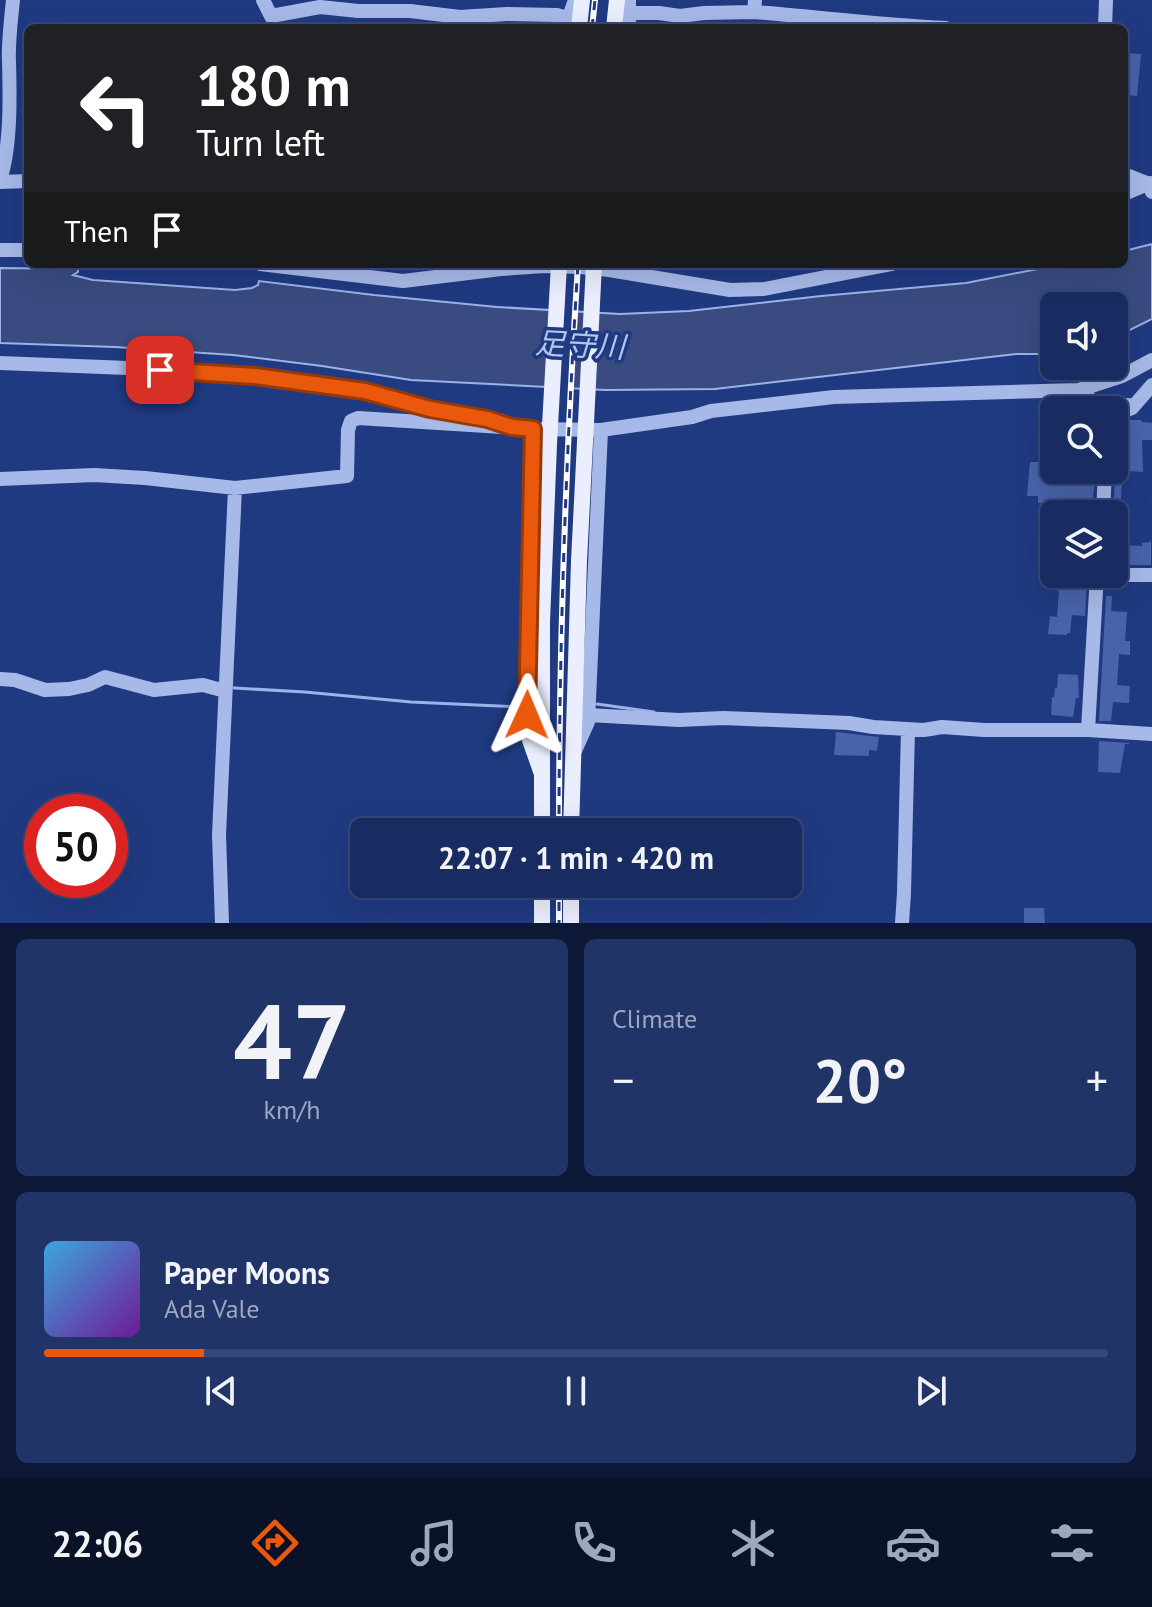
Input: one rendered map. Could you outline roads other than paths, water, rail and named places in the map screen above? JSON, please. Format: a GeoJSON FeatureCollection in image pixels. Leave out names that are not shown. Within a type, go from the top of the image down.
{"type":"FeatureCollection","features":[{"type":"Feature","properties":{"kind":"main road"},"geometry":{"type":"LineString","coordinates":[[571,24],[582,0]]}},
{"type":"Feature","properties":{"kind":"main road"},"geometry":{"type":"LineString","coordinates":[[614,24],[617,0]]}},
{"type":"Feature","properties":{"kind":"main road"},"geometry":{"type":"LineString","coordinates":[[542,818],[542,622],[549,444],[549,268]]}},
{"type":"Feature","properties":{"kind":"main road"},"geometry":{"type":"LineString","coordinates":[[571,818],[579,561],[604,268]]}},
{"type":"Feature","properties":{"kind":"main road"},"geometry":{"type":"LineString","coordinates":[[533,429],[527,715],[530,740],[542,774]]}},
{"type":"Feature","properties":{"kind":"main road"},"geometry":{"type":"LineString","coordinates":[[542,898],[542,923]]}},
{"type":"Feature","properties":{"kind":"main road"},"geometry":{"type":"LineString","coordinates":[[571,898],[571,923]]}},
{"type":"Feature","properties":{"kind":"street"},"geometry":{"type":"LineString","coordinates":[[13,0],[8,59],[7,139],[5,166],[0,181],[24,181]]}},
{"type":"Feature","properties":{"kind":"street"},"geometry":{"type":"LineString","coordinates":[[263,0],[271,22],[320,7],[410,11],[460,17],[557,15],[570,24]]}},
{"type":"Feature","properties":{"kind":"street"},"geometry":{"type":"LineString","coordinates":[[571,24],[575,0]]}},
{"type":"Feature","properties":{"kind":"street"},"geometry":{"type":"LineString","coordinates":[[1105,24],[1106,0]]}},
{"type":"Feature","properties":{"kind":"street"},"geometry":{"type":"LineString","coordinates":[[630,14],[680,16],[754,6],[877,24]]}},
{"type":"Feature","properties":{"kind":"street"},"geometry":{"type":"LineString","coordinates":[[1128,176],[1151,187]]}},
{"type":"Feature","properties":{"kind":"street"},"geometry":{"type":"LineString","coordinates":[[1128,193],[1151,187]]}},
{"type":"Feature","properties":{"kind":"street"},"geometry":{"type":"LineString","coordinates":[[0,250],[24,250]]}},
{"type":"Feature","properties":{"kind":"street"},"geometry":{"type":"LineString","coordinates":[[312,268],[403,281],[513,268]]}},
{"type":"Feature","properties":{"kind":"street"},"geometry":{"type":"LineString","coordinates":[[614,268],[730,290],[764,289],[872,268]]}},
{"type":"Feature","properties":{"kind":"street"},"geometry":{"type":"LineString","coordinates":[[0,479],[94,475],[235,488],[347,476],[348,430],[351,421],[358,418],[601,430],[692,417],[711,411],[834,397],[1079,390],[1122,376],[1152,360]]}},
{"type":"Feature","properties":{"kind":"street"},"geometry":{"type":"LineString","coordinates":[[0,363],[255,376],[374,393],[512,427]]}},
{"type":"Feature","properties":{"kind":"street"},"geometry":{"type":"LineString","coordinates":[[1140,405],[1152,385]]}},
{"type":"Feature","properties":{"kind":"street"},"geometry":{"type":"LineString","coordinates":[[573,756],[588,722],[601,430]]}},
{"type":"Feature","properties":{"kind":"street"},"geometry":{"type":"LineString","coordinates":[[222,923],[219,835],[235,488]]}},
{"type":"Feature","properties":{"kind":"street"},"geometry":{"type":"LineString","coordinates":[[1128,575],[1152,575]]}},
{"type":"Feature","properties":{"kind":"street"},"geometry":{"type":"LineString","coordinates":[[1088,728],[1095,588]]}},
{"type":"Feature","properties":{"kind":"street"},"geometry":{"type":"LineString","coordinates":[[0,679],[15,680],[45,690],[88,685],[105,677],[154,690],[203,685],[225,691]]}},
{"type":"Feature","properties":{"kind":"street"},"geometry":{"type":"LineString","coordinates":[[588,715],[849,723],[924,730],[942,727],[984,730],[1088,728],[1152,734]]}},
{"type":"Feature","properties":{"kind":"street"},"geometry":{"type":"LineString","coordinates":[[902,923],[908,729]]}},
{"type":"Feature","properties":{"kind":"water","name":"足守川"},"geometry":{"type":"Polygon","coordinates":[[[1152,244],[1152,319],[1128,331],[1128,292],[1040,292],[1040,355],[1016,354],[715,389],[605,390],[411,380],[233,355],[0,343],[0,268],[78,269],[73,275],[93,280],[235,290],[252,288],[259,281],[497,307],[620,314],[689,311],[966,283],[1043,268],[1128,268],[1128,250],[1152,244]]]}},
{"type":"Feature","properties":{"kind":"waterway"},"geometry":{"type":"LineString","coordinates":[[1092,391],[1098,409],[1121,399],[1133,400]]}},
{"type":"Feature","properties":{"kind":"waterway"},"geometry":{"type":"LineString","coordinates":[[234,688],[522,707]]}},
{"type":"Feature","properties":{"kind":"waterway"},"geometry":{"type":"LineString","coordinates":[[597,704],[654,712]]}},
{"type":"Feature","properties":{"kind":"railway"},"geometry":{"type":"LineString","coordinates":[[592,24],[595,0]]}},
{"type":"Feature","properties":{"kind":"railway"},"geometry":{"type":"LineString","coordinates":[[559,818],[564,548],[578,268]]}},
{"type":"Feature","properties":{"kind":"railway"},"geometry":{"type":"LineString","coordinates":[[559,898],[559,923]]}}]}
